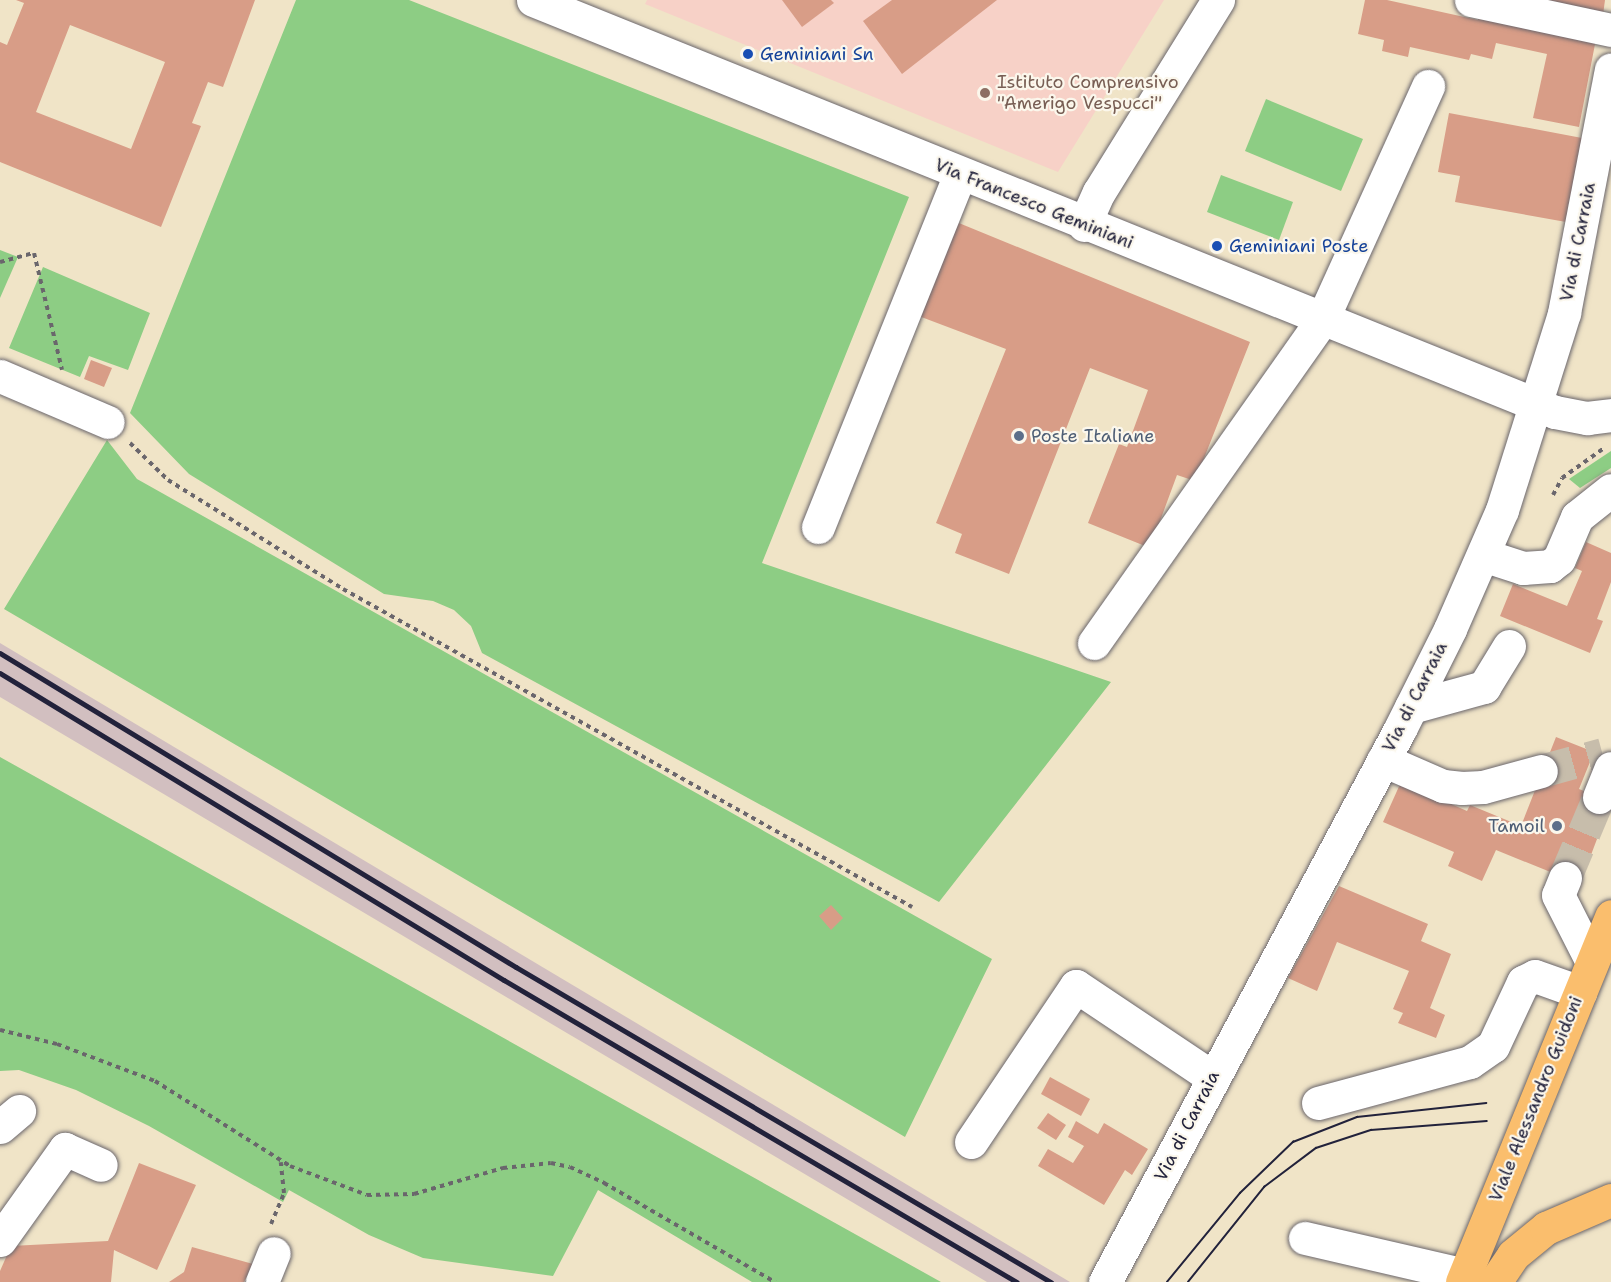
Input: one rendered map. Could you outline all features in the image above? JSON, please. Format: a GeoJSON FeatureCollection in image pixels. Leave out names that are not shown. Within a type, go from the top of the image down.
{"type":"FeatureCollection","features":[{"type":"Feature","properties":{"kind":"main road","name":"Viale Alessandro Guidoni"},"geometry":{"type":"LineString","coordinates":[[1474,1280],[1580,992],[1611,916]]}},
{"type":"Feature","properties":{"kind":"main road"},"geometry":{"type":"LineString","coordinates":[[1474,1280],[1513,1255],[1546,1228],[1570,1214],[1611,1200]]}},
{"type":"Feature","properties":{"kind":"street","name":"Via Francesco Geminiani"},"geometry":{"type":"LineString","coordinates":[[533,0],[1084,225],[1536,404],[1579,417],[1611,415]]}},
{"type":"Feature","properties":{"kind":"street"},"geometry":{"type":"LineString","coordinates":[[1084,225],[1099,192],[1218,0]]}},
{"type":"Feature","properties":{"kind":"street"},"geometry":{"type":"LineString","coordinates":[[1472,0],[1508,4],[1611,30]]}},
{"type":"Feature","properties":{"kind":"street","name":"Via di Carraia"},"geometry":{"type":"LineString","coordinates":[[1105,1282],[1212,1077],[1411,707],[1483,555],[1536,404],[1564,314],[1611,69]]}},
{"type":"Feature","properties":{"kind":"street"},"geometry":{"type":"LineString","coordinates":[[1094,643],[1322,320],[1428,86]]}},
{"type":"Feature","properties":{"kind":"street"},"geometry":{"type":"LineString","coordinates":[[818,526],[960,174]]}},
{"type":"Feature","properties":{"kind":"street"},"geometry":{"type":"LineString","coordinates":[[0,376],[108,422]]}},
{"type":"Feature","properties":{"kind":"street"},"geometry":{"type":"LineString","coordinates":[[1483,555],[1523,568],[1550,567],[1559,559],[1577,517],[1611,490]]}},
{"type":"Feature","properties":{"kind":"street"},"geometry":{"type":"LineString","coordinates":[[1411,707],[1484,687],[1509,646]]}},
{"type":"Feature","properties":{"kind":"street"},"geometry":{"type":"LineString","coordinates":[[1383,760],[1443,786],[1462,788],[1484,787],[1541,771]]}},
{"type":"Feature","properties":{"kind":"street"},"geometry":{"type":"LineString","coordinates":[[1565,878],[1558,895],[1592,962]]}},
{"type":"Feature","properties":{"kind":"street"},"geometry":{"type":"LineString","coordinates":[[1318,1103],[1470,1062],[1493,1046],[1522,982],[1535,976],[1580,992]]}},
{"type":"Feature","properties":{"kind":"street"},"geometry":{"type":"LineString","coordinates":[[971,1142],[1076,986],[1212,1077]]}},
{"type":"Feature","properties":{"kind":"street"},"geometry":{"type":"LineString","coordinates":[[0,1240],[65,1149],[101,1165]]}},
{"type":"Feature","properties":{"kind":"street"},"geometry":{"type":"LineString","coordinates":[[1305,1238],[1474,1280]]}},
{"type":"Feature","properties":{"kind":"path"},"geometry":{"type":"LineString","coordinates":[[0,262],[34,253],[64,377]]}},
{"type":"Feature","properties":{"kind":"path"},"geometry":{"type":"LineString","coordinates":[[108,422],[168,480],[343,589],[912,907]]}},
{"type":"Feature","properties":{"kind":"path"},"geometry":{"type":"LineString","coordinates":[[0,1030],[57,1044],[155,1081],[281,1161],[342,1189],[389,1197],[503,1168],[551,1163],[570,1167],[604,1183],[775,1282]]}},
{"type":"Feature","properties":{"kind":"path"},"geometry":{"type":"LineString","coordinates":[[268,1268],[269,1228],[284,1193],[281,1161]]}},
{"type":"Feature","properties":{"kind":"shaded area","name":"Istituto Comprensivo \"Amerigo Vespucci\""},"geometry":{"type":"Polygon","coordinates":[[[647,0],[1164,0],[1058,172],[645,4],[647,0]]]}},
{"type":"Feature","properties":{"kind":"shaded area"},"geometry":{"type":"Polygon","coordinates":[[[0,643],[1070,1282],[987,1282],[0,697],[0,643]]]}},
{"type":"Feature","properties":{"kind":"green space"},"geometry":{"type":"Polygon","coordinates":[[[296,0],[409,0],[909,197],[762,563],[1111,682],[939,902],[482,653],[471,626],[454,610],[433,601],[384,594],[189,474],[130,413],[296,0]]]}},
{"type":"Feature","properties":{"kind":"green space"},"geometry":{"type":"Polygon","coordinates":[[[1266,99],[1363,139],[1341,191],[1245,151],[1266,99]]]}},
{"type":"Feature","properties":{"kind":"green space"},"geometry":{"type":"Polygon","coordinates":[[[1221,175],[1293,202],[1279,240],[1207,212],[1221,175]]]}},
{"type":"Feature","properties":{"kind":"green space"},"geometry":{"type":"Polygon","coordinates":[[[0,250],[18,257],[0,298],[0,250]]]}},
{"type":"Feature","properties":{"kind":"green space"},"geometry":{"type":"Polygon","coordinates":[[[43,267],[150,313],[128,370],[89,356],[80,377],[9,348],[43,267]]]}},
{"type":"Feature","properties":{"kind":"green space"},"geometry":{"type":"Polygon","coordinates":[[[107,440],[137,479],[992,959],[905,1137],[4,609],[107,440]]]}},
{"type":"Feature","properties":{"kind":"green space"},"geometry":{"type":"Polygon","coordinates":[[[1611,451],[1611,468],[1580,488],[1569,479],[1611,451]]]}},
{"type":"Feature","properties":{"kind":"green space"},"geometry":{"type":"Polygon","coordinates":[[[0,757],[941,1282],[752,1282],[598,1190],[553,1276],[423,1258],[369,1235],[289,1190],[283,1202],[149,1126],[76,1090],[19,1070],[0,1071],[0,757]]]}},
{"type":"Feature","properties":{"kind":"building"},"geometry":{"type":"Polygon","coordinates":[[[16,0],[255,0],[223,87],[208,82],[192,123],[201,126],[161,227],[0,162],[0,42],[7,45],[24,3],[16,0]],[[70,25],[36,112],[131,149],[165,62],[70,25]]]}},
{"type":"Feature","properties":{"kind":"building"},"geometry":{"type":"Polygon","coordinates":[[[782,0],[831,0],[834,3],[802,27],[782,0]]]}},
{"type":"Feature","properties":{"kind":"building"},"geometry":{"type":"Polygon","coordinates":[[[892,0],[997,0],[902,74],[863,21],[892,0]]]}},
{"type":"Feature","properties":{"kind":"building"},"geometry":{"type":"Polygon","coordinates":[[[1365,0],[1387,0],[1478,20],[1479,12],[1596,39],[1579,127],[1533,118],[1547,54],[1496,43],[1492,59],[1471,54],[1469,60],[1410,47],[1408,57],[1382,51],[1384,40],[1358,34],[1365,0]]]}},
{"type":"Feature","properties":{"kind":"building"},"geometry":{"type":"Polygon","coordinates":[[[1531,0],[1605,0],[1603,15],[1531,0]]]}},
{"type":"Feature","properties":{"kind":"building"},"geometry":{"type":"Polygon","coordinates":[[[1449,113],[1582,138],[1566,222],[1455,202],[1460,176],[1438,172],[1449,113]]]}},
{"type":"Feature","properties":{"kind":"building"},"geometry":{"type":"Polygon","coordinates":[[[954,221],[1250,342],[1195,481],[1177,475],[1150,548],[1088,523],[1119,444],[1127,447],[1148,390],[1090,368],[1009,574],[955,553],[962,534],[936,523],[1006,349],[916,315],[954,221]]]}},
{"type":"Feature","properties":{"kind":"building"},"geometry":{"type":"Polygon","coordinates":[[[91,360],[112,368],[104,387],[84,379],[91,360]]]}},
{"type":"Feature","properties":{"kind":"building"},"geometry":{"type":"Polygon","coordinates":[[[1586,542],[1611,553],[1611,582],[1597,619],[1603,621],[1590,653],[1500,616],[1513,584],[1567,606],[1582,571],[1575,568],[1586,542]]]}},
{"type":"Feature","properties":{"kind":"building"},"geometry":{"type":"Polygon","coordinates":[[[1556,737],[1594,752],[1579,789],[1611,802],[1580,884],[1496,850],[1482,881],[1448,866],[1454,852],[1383,822],[1401,782],[1467,811],[1470,805],[1521,826],[1556,737]]]}},
{"type":"Feature","properties":{"kind":"building"},"geometry":{"type":"Polygon","coordinates":[[[1339,886],[1428,924],[1421,941],[1451,954],[1430,1008],[1445,1015],[1436,1038],[1398,1023],[1403,1013],[1393,1009],[1409,971],[1337,942],[1317,991],[1288,978],[1339,886]]]}},
{"type":"Feature","properties":{"kind":"building"},"geometry":{"type":"Polygon","coordinates":[[[831,905],[843,918],[831,930],[819,916],[831,905]]]}},
{"type":"Feature","properties":{"kind":"building"},"geometry":{"type":"Polygon","coordinates":[[[1050,1077],[1090,1099],[1081,1116],[1041,1094],[1050,1077]]]}},
{"type":"Feature","properties":{"kind":"building"},"geometry":{"type":"Polygon","coordinates":[[[1048,1113],[1066,1125],[1056,1140],[1037,1128],[1048,1113]]]}},
{"type":"Feature","properties":{"kind":"building"},"geometry":{"type":"Polygon","coordinates":[[[1076,1121],[1098,1134],[1104,1123],[1148,1149],[1132,1175],[1125,1170],[1104,1205],[1038,1166],[1048,1149],[1073,1163],[1084,1146],[1068,1137],[1076,1121]]]}},
{"type":"Feature","properties":{"kind":"building"},"geometry":{"type":"Polygon","coordinates":[[[139,1163],[196,1185],[157,1270],[114,1250],[111,1282],[0,1282],[0,1271],[11,1246],[108,1241],[139,1163]]]}},
{"type":"Feature","properties":{"kind":"building"},"geometry":{"type":"Polygon","coordinates":[[[192,1247],[253,1264],[244,1282],[169,1282],[184,1272],[192,1247]]]}},
{"type":"Feature","properties":{"kind":"tunnel"},"geometry":{"type":"LineString","coordinates":[[1541,771],[1603,754]]}},
{"type":"Feature","properties":{"kind":"tunnel"},"geometry":{"type":"LineString","coordinates":[[1565,878],[1599,797]]}},
{"type":"Feature","properties":{"kind":"tram line"},"geometry":{"type":"LineString","coordinates":[[1167,1282],[1240,1193],[1293,1142],[1357,1117],[1486,1103]]}},
{"type":"Feature","properties":{"kind":"tram line"},"geometry":{"type":"LineString","coordinates":[[1188,1282],[1264,1187],[1316,1148],[1371,1130],[1487,1121]]}},
{"type":"Feature","properties":{"kind":"railway"},"geometry":{"type":"LineString","coordinates":[[0,653],[516,967],[1051,1282]]}},
{"type":"Feature","properties":{"kind":"railway"},"geometry":{"type":"LineString","coordinates":[[0,673],[504,980],[1017,1282]]}},
{"type":"Feature","properties":{"kind":"place","name":"Geminiani Sn"},"geometry":{"type":"Point","coordinates":[748,54]}},
{"type":"Feature","properties":{"kind":"place","name":"Istituto Comprensivo \"Amerigo Vespucci\""},"geometry":{"type":"Point","coordinates":[985,93]}},
{"type":"Feature","properties":{"kind":"place","name":"Geminiani Poste"},"geometry":{"type":"Point","coordinates":[1217,246]}},
{"type":"Feature","properties":{"kind":"place","name":"Poste Italiane"},"geometry":{"type":"Point","coordinates":[1019,436]}},
{"type":"Feature","properties":{"kind":"place","name":"Tamoil"},"geometry":{"type":"Point","coordinates":[1557,826]}}]}
